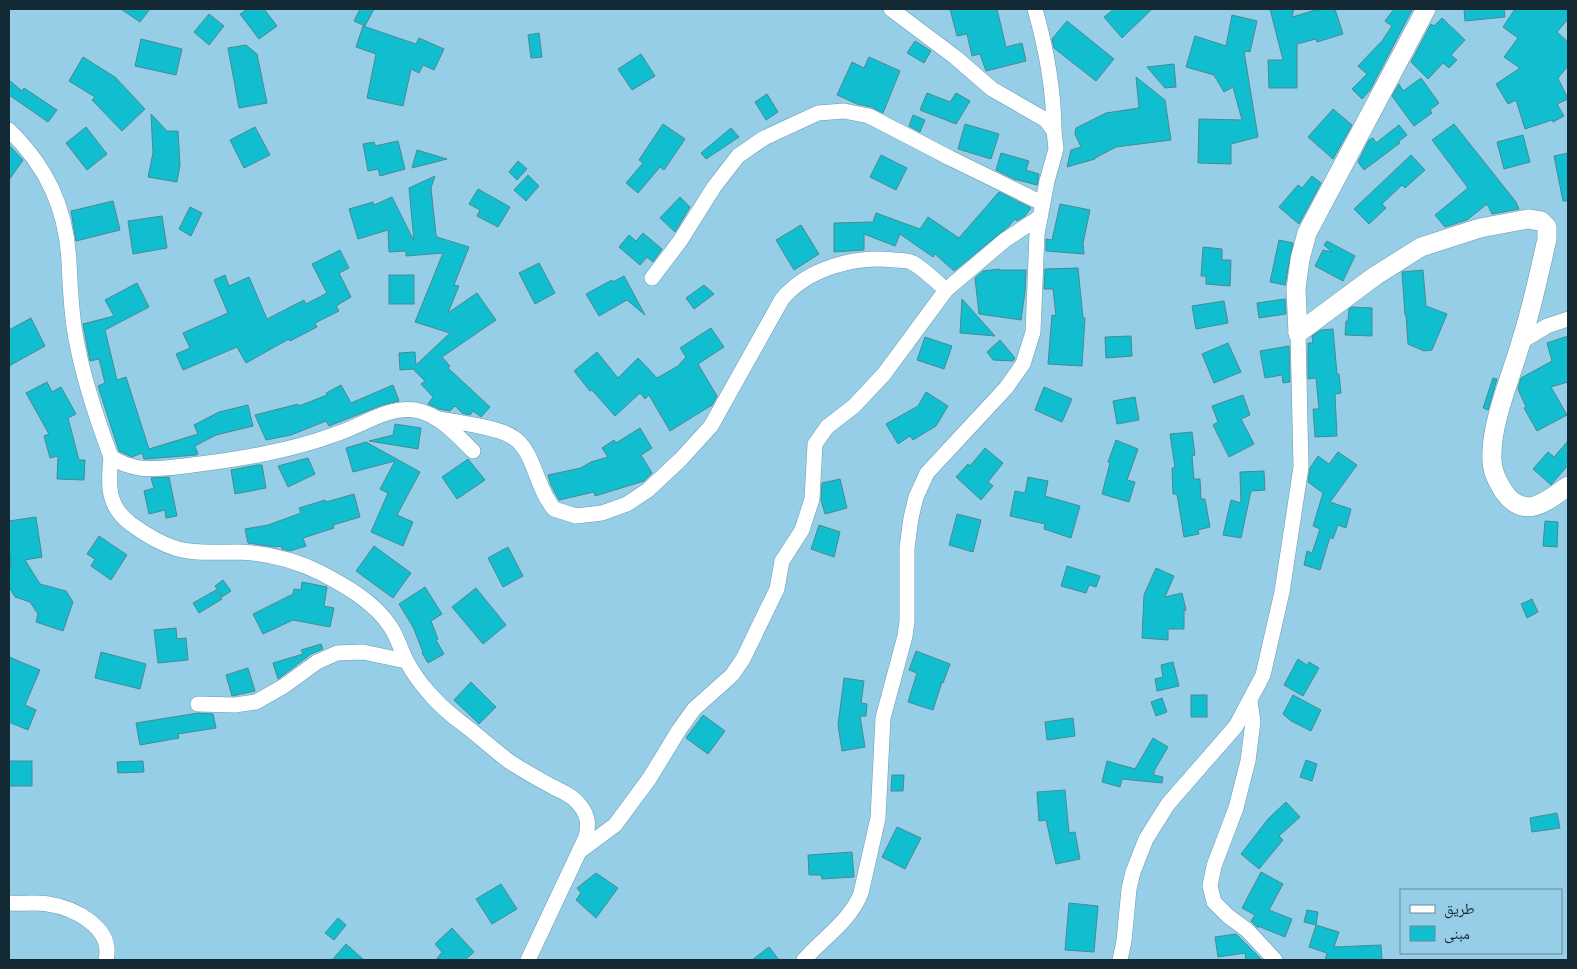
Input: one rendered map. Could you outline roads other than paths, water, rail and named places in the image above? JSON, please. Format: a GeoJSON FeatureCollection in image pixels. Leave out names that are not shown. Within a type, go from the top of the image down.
{"type":"FeatureCollection","features":[{"type":"Feature","properties":{"kind":"street"},"geometry":{"type":"LineString","coordinates":[[891,9],[992,89],[1046,120],[1054,131]]}},
{"type":"Feature","properties":{"kind":"street"},"geometry":{"type":"LineString","coordinates":[[804,960],[857,904],[870,857],[878,818],[884,718],[907,621],[907,548],[916,497],[927,473],[1006,388],[1023,364],[1034,332],[1037,234],[1056,149],[1047,58],[1035,9]]}},
{"type":"Feature","properties":{"kind":"street"},"geometry":{"type":"LineString","coordinates":[[1120,960],[1124,941],[1129,889],[1133,872],[1146,839],[1168,804],[1236,726],[1263,675],[1283,583],[1302,467],[1296,290],[1300,259],[1307,233],[1426,9]]}},
{"type":"Feature","properties":{"kind":"street"},"geometry":{"type":"LineString","coordinates":[[652,278],[680,241],[714,187],[738,156],[764,138],[818,113],[844,111],[869,116],[950,158],[1041,210]]}},
{"type":"Feature","properties":{"kind":"street"},"geometry":{"type":"LineString","coordinates":[[9,130],[42,168],[58,201],[69,260],[71,308],[75,335],[91,401],[111,457],[110,489],[112,500],[122,517],[156,540],[179,549],[240,552],[277,557],[306,566],[357,594],[380,614],[389,625],[396,636],[406,661],[428,690],[457,720],[511,762],[577,801],[587,816],[589,824],[586,837],[532,948],[528,960]]}},
{"type":"Feature","properties":{"kind":"street"},"geometry":{"type":"LineString","coordinates":[[580,851],[615,825],[649,780],[694,709],[732,675],[743,659],[777,589],[782,561],[802,530],[812,499],[815,444],[827,428],[854,406],[884,374],[946,290],[1041,210]]}},
{"type":"Feature","properties":{"kind":"street"},"geometry":{"type":"LineString","coordinates":[[1298,333],[1375,276],[1421,247],[1487,226],[1535,219],[1545,224],[1548,232],[1540,274],[1493,440],[1492,461],[1495,475],[1509,498],[1518,505],[1527,507],[1544,503],[1568,486]]}},
{"type":"Feature","properties":{"kind":"street"},"geometry":{"type":"LineString","coordinates":[[435,418],[507,433],[527,453],[542,490],[554,509],[576,516],[602,513],[627,504],[648,490],[681,459],[711,426],[782,299],[802,280],[843,264],[876,258],[912,262],[946,290]]}},
{"type":"Feature","properties":{"kind":"street"},"geometry":{"type":"LineString","coordinates":[[1522,341],[1547,326],[1568,319]]}},
{"type":"Feature","properties":{"kind":"street"},"geometry":{"type":"LineString","coordinates":[[111,457],[127,465],[140,468],[162,468],[253,456],[303,445],[338,434],[379,416],[405,410],[425,412],[435,418],[448,426],[473,451]]}},
{"type":"Feature","properties":{"kind":"street"},"geometry":{"type":"LineString","coordinates":[[198,704],[235,705],[256,702],[284,686],[318,662],[336,653],[362,652],[406,661]]}},
{"type":"Feature","properties":{"kind":"street"},"geometry":{"type":"LineString","coordinates":[[1250,701],[1253,722],[1248,761],[1236,808],[1214,866],[1210,886],[1214,902],[1228,916],[1247,930],[1275,960]]}},
{"type":"Feature","properties":{"kind":"street"},"geometry":{"type":"LineString","coordinates":[[9,903],[48,904],[62,907],[83,917],[100,932],[107,945],[106,960]]}}]}
